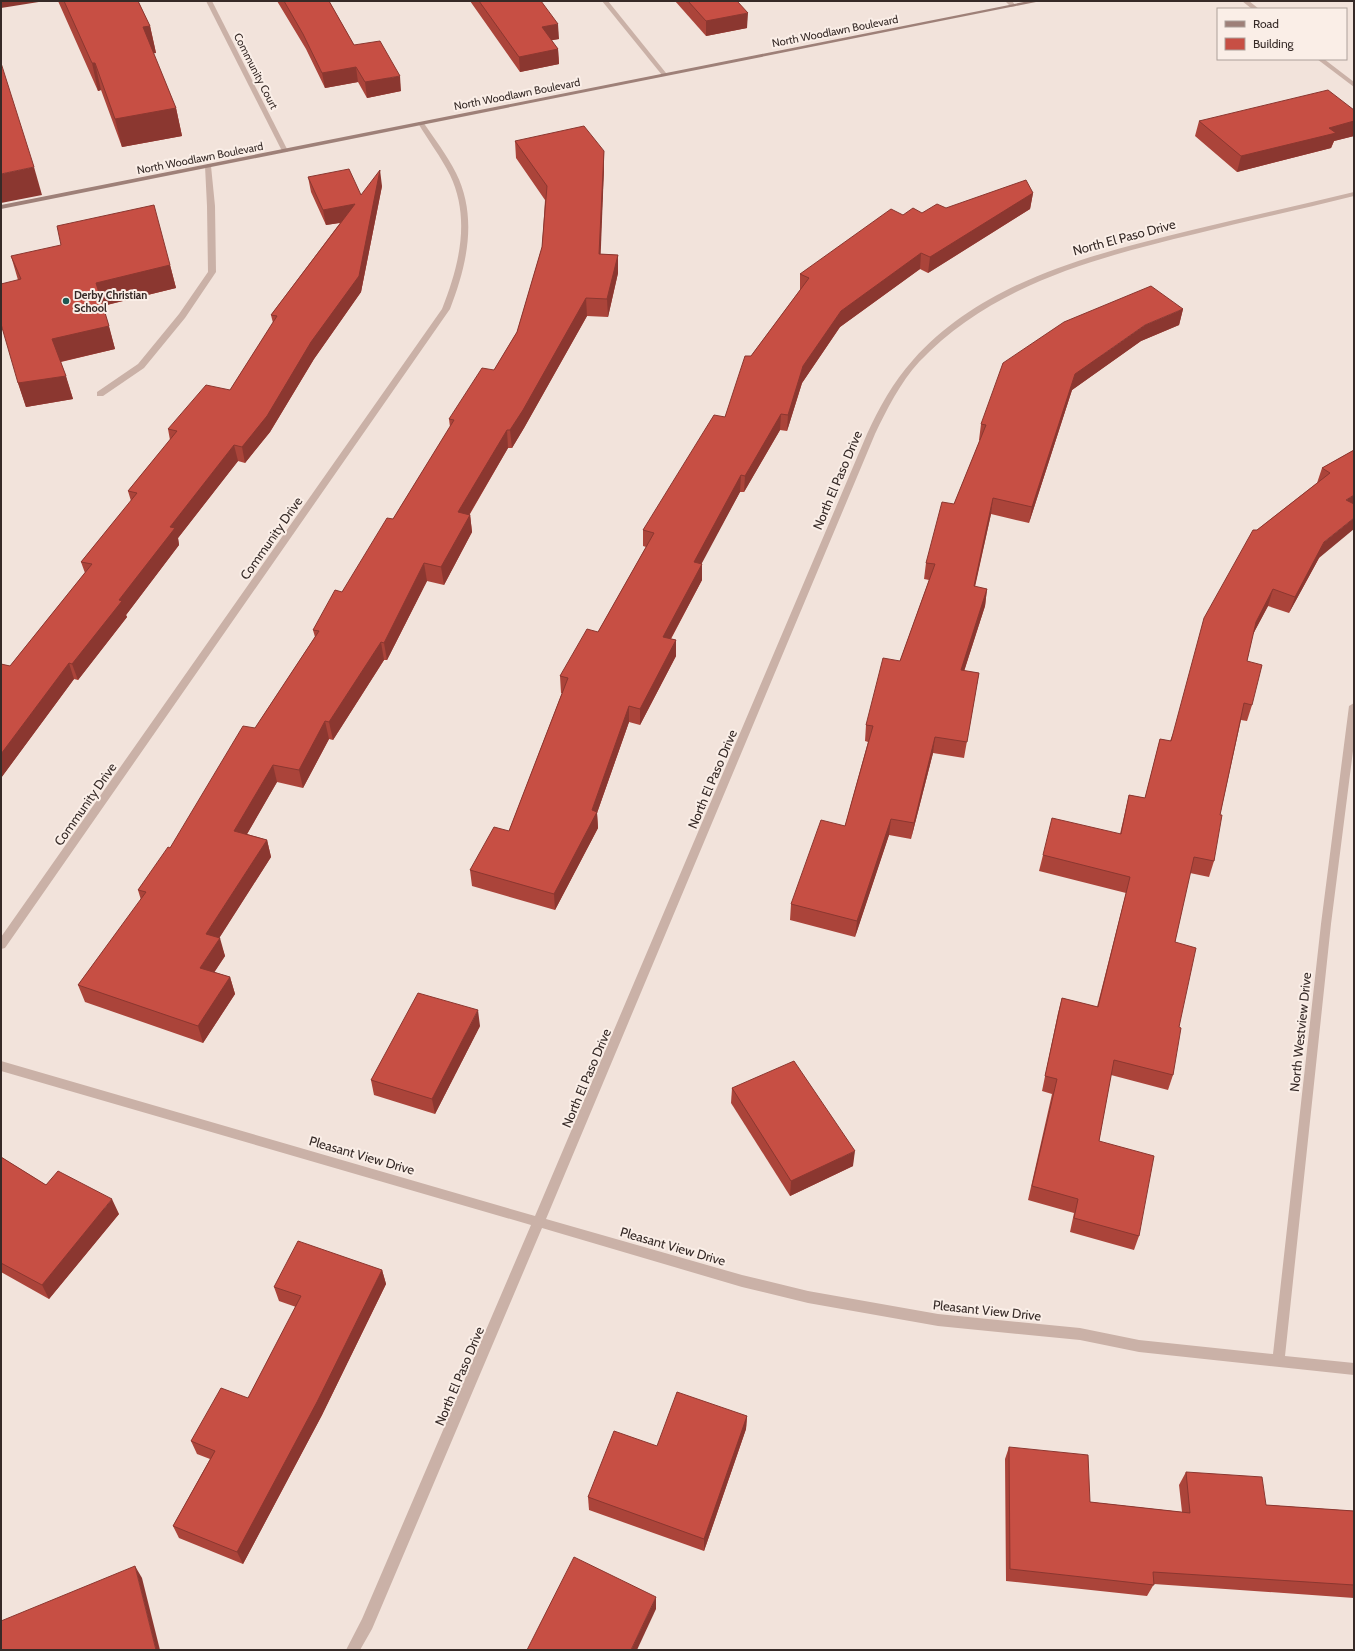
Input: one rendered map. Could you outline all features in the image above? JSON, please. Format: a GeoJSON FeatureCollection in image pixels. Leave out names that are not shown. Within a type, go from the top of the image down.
{"type":"FeatureCollection","features":[{"type":"Feature","properties":{"kind":"street","name":"Community Court"},"geometry":{"type":"LineString","coordinates":[[209,1],[285,151]]}},
{"type":"Feature","properties":{"kind":"street"},"geometry":{"type":"LineString","coordinates":[[606,1],[664,74]]}},
{"type":"Feature","properties":{"kind":"street","name":"North Woodlawn Boulevard"},"geometry":{"type":"LineString","coordinates":[[1,208],[1010,3],[1038,1]]}},
{"type":"Feature","properties":{"kind":"street"},"geometry":{"type":"LineString","coordinates":[[1246,1],[1255,8]]}},
{"type":"Feature","properties":{"kind":"street"},"geometry":{"type":"LineString","coordinates":[[1321,60],[1354,85]]}},
{"type":"Feature","properties":{"kind":"street","name":"Community Drive"},"geometry":{"type":"LineString","coordinates":[[1,945],[446,309],[455,288],[464,252],[465,218],[456,181],[421,123]]}},
{"type":"Feature","properties":{"kind":"street"},"geometry":{"type":"LineString","coordinates":[[100,394],[141,366],[182,316],[212,272],[211,206],[208,166]]}},
{"type":"Feature","properties":{"kind":"street","name":"North El Paso Drive"},"geometry":{"type":"LineString","coordinates":[[354,1650],[360,1640],[539,1222],[866,446],[888,398],[916,361],[949,331],[981,309],[1026,284],[1069,266],[1113,251],[1354,194]]}},
{"type":"Feature","properties":{"kind":"street","name":"North Westview Drive"},"geometry":{"type":"LineString","coordinates":[[1278,1361],[1326,924],[1354,706]]}},
{"type":"Feature","properties":{"kind":"street","name":"Pleasant View Drive"},"geometry":{"type":"LineString","coordinates":[[1,1066],[734,1279],[808,1297],[938,1320],[1080,1334],[1139,1346],[1354,1370]]}},
{"type":"Feature","properties":{"kind":"building"},"geometry":{"type":"Polygon","coordinates":[[[64,1],[138,1],[150,26],[143,27],[176,108],[115,119],[95,63],[92,63],[64,1]]]}},
{"type":"Feature","properties":{"kind":"building"},"geometry":{"type":"Polygon","coordinates":[[[284,1],[329,1],[354,45],[380,41],[400,76],[365,82],[356,67],[322,73],[303,34],[284,1]]]}},
{"type":"Feature","properties":{"kind":"building"},"geometry":{"type":"Polygon","coordinates":[[[479,1],[541,1],[558,24],[542,27],[558,49],[519,57],[479,1]]]}},
{"type":"Feature","properties":{"kind":"building"},"geometry":{"type":"Polygon","coordinates":[[[688,1],[737,1],[748,13],[706,21],[688,1]]]}},
{"type":"Feature","properties":{"kind":"building"},"geometry":{"type":"Polygon","coordinates":[[[1,63],[34,167],[1,174],[1,63]]]}},
{"type":"Feature","properties":{"kind":"building"},"geometry":{"type":"Polygon","coordinates":[[[1328,90],[1354,110],[1354,121],[1329,128],[1336,133],[1241,156],[1199,121],[1328,90]]]}},
{"type":"Feature","properties":{"kind":"building"},"geometry":{"type":"Polygon","coordinates":[[[584,126],[604,151],[599,254],[618,255],[607,299],[586,298],[523,410],[510,430],[507,430],[458,512],[470,515],[441,567],[424,563],[384,643],[381,642],[329,722],[325,721],[299,770],[273,765],[234,831],[267,840],[206,934],[220,938],[200,968],[230,977],[198,1026],[78,985],[146,892],[138,890],[168,847],[170,848],[243,726],[255,728],[319,631],[313,630],[335,590],[342,592],[387,518],[393,519],[454,420],[449,419],[482,368],[494,370],[517,332],[542,247],[547,186],[515,141],[584,126]]]}},
{"type":"Feature","properties":{"kind":"building"},"geometry":{"type":"Polygon","coordinates":[[[349,169],[361,195],[380,170],[359,276],[311,342],[267,416],[242,447],[234,445],[170,527],[175,528],[119,600],[122,601],[72,664],[69,663],[1,754],[1,664],[10,666],[92,564],[81,562],[137,493],[128,491],[177,431],[168,429],[206,385],[230,390],[277,316],[271,315],[355,204],[323,210],[308,177],[349,169]]]}},
{"type":"Feature","properties":{"kind":"building"},"geometry":{"type":"Polygon","coordinates":[[[1026,180],[1033,193],[930,257],[921,253],[841,311],[803,366],[788,415],[781,414],[745,476],[741,475],[694,562],[702,564],[663,637],[676,640],[640,709],[629,706],[592,810],[597,812],[554,894],[470,870],[494,827],[509,831],[568,678],[560,676],[587,629],[598,632],[654,533],[643,530],[714,415],[725,417],[745,356],[751,356],[809,278],[800,274],[891,209],[903,215],[913,208],[922,213],[937,204],[946,208],[1026,180]]]}},
{"type":"Feature","properties":{"kind":"building"},"geometry":{"type":"Polygon","coordinates":[[[154,205],[170,265],[96,283],[109,326],[52,339],[66,376],[18,383],[1,324],[1,284],[21,279],[11,256],[61,245],[57,226],[154,205]]]}},
{"type":"Feature","properties":{"kind":"building"},"geometry":{"type":"Polygon","coordinates":[[[1151,286],[1183,309],[1145,325],[1075,374],[1032,507],[993,498],[974,586],[987,589],[961,670],[979,673],[967,742],[935,737],[914,823],[891,819],[857,921],[791,904],[821,820],[845,826],[873,726],[866,725],[883,658],[900,661],[935,564],[926,563],[942,502],[954,504],[986,425],[981,424],[1003,363],[1064,322],[1151,286]]]}},
{"type":"Feature","properties":{"kind":"building"},"geometry":{"type":"Polygon","coordinates":[[[1354,450],[1354,495],[1346,500],[1354,504],[1354,518],[1324,542],[1295,597],[1273,589],[1256,622],[1247,661],[1262,665],[1252,705],[1244,703],[1220,815],[1222,815],[1214,861],[1194,857],[1175,942],[1196,948],[1179,1027],[1181,1028],[1173,1075],[1114,1060],[1099,1141],[1154,1156],[1139,1236],[1074,1218],[1078,1199],[1032,1186],[1057,1079],[1045,1076],[1062,998],[1098,1007],[1130,877],[1043,855],[1052,818],[1121,834],[1129,795],[1145,798],[1160,739],[1171,741],[1204,618],[1253,530],[1257,530],[1330,473],[1322,468],[1354,450]]]}},
{"type":"Feature","properties":{"kind":"building"},"geometry":{"type":"Polygon","coordinates":[[[418,993],[478,1010],[432,1099],[371,1080],[418,993]]]}},
{"type":"Feature","properties":{"kind":"building"},"geometry":{"type":"Polygon","coordinates":[[[794,1061],[855,1151],[791,1181],[732,1088],[794,1061]]]}},
{"type":"Feature","properties":{"kind":"building"},"geometry":{"type":"Polygon","coordinates":[[[1,1157],[46,1185],[58,1171],[112,1199],[42,1285],[1,1263],[1,1157]]]}},
{"type":"Feature","properties":{"kind":"building"},"geometry":{"type":"Polygon","coordinates":[[[298,1241],[382,1270],[317,1402],[237,1552],[173,1526],[215,1451],[191,1441],[221,1388],[248,1398],[301,1296],[274,1287],[298,1241]]]}},
{"type":"Feature","properties":{"kind":"building"},"geometry":{"type":"Polygon","coordinates":[[[677,1392],[747,1416],[704,1539],[588,1497],[614,1431],[657,1446],[677,1392]]]}},
{"type":"Feature","properties":{"kind":"building"},"geometry":{"type":"Polygon","coordinates":[[[1009,1447],[1088,1455],[1090,1502],[1190,1513],[1186,1472],[1262,1477],[1266,1505],[1354,1511],[1354,1585],[1153,1572],[1154,1585],[1010,1569],[1009,1447]]]}},
{"type":"Feature","properties":{"kind":"building"},"geometry":{"type":"Polygon","coordinates":[[[574,1557],[656,1597],[631,1650],[527,1650],[574,1557]]]}},
{"type":"Feature","properties":{"kind":"building"},"geometry":{"type":"Polygon","coordinates":[[[135,1566],[156,1650],[1,1650],[1,1621],[135,1566]]]}},
{"type":"Feature","properties":{"kind":"place","name":"Derby Christian School"},"geometry":{"type":"Point","coordinates":[66,301]}}]}
